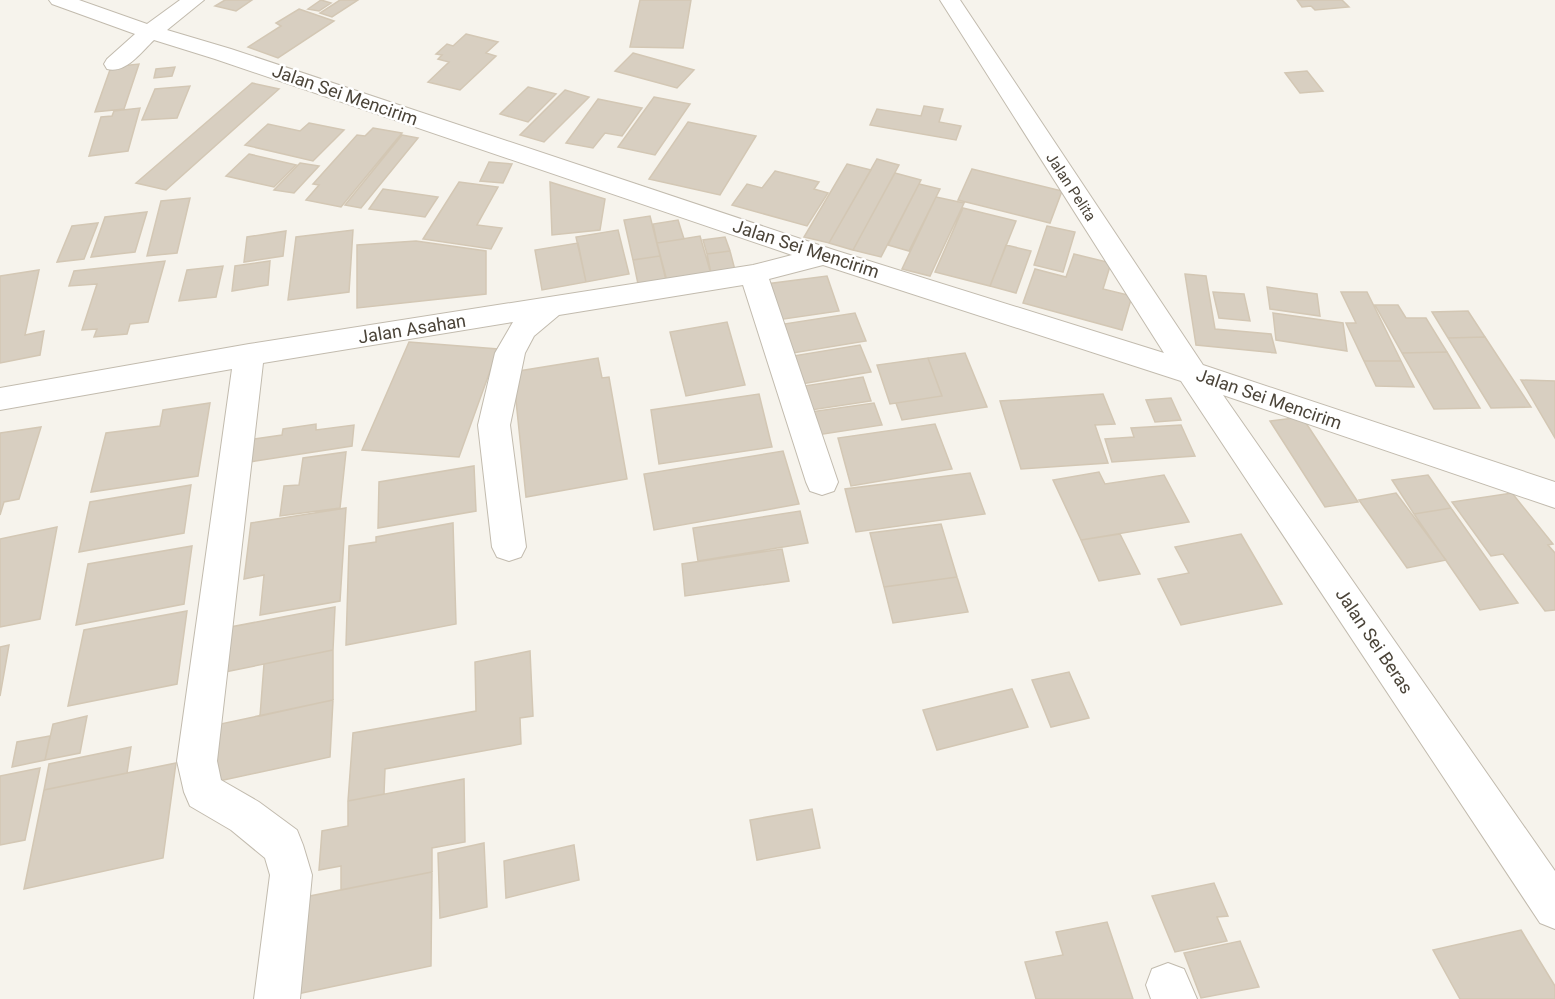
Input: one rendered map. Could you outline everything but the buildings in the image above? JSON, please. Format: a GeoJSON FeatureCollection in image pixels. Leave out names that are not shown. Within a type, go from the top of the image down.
{"type":"FeatureCollection","features":[{"type":"Feature","properties":{"kind":"street","name":"Jalan Sei Mencirim"},"geometry":{"type":"LineString","coordinates":[[59,0],[97,7],[150,32],[223,54],[824,256],[1192,374],[1555,495]]}},
{"type":"Feature","properties":{"kind":"street"},"geometry":{"type":"LineString","coordinates":[[115,64],[150,32],[194,0]]}},
{"type":"Feature","properties":{"kind":"street","name":"Jalan Pelita"},"geometry":{"type":"LineString","coordinates":[[950,0],[1192,374]]}},
{"type":"Feature","properties":{"kind":"street","name":"Jalan Asahan"},"geometry":{"type":"LineString","coordinates":[[0,399],[249,355],[753,274],[824,256]]}},
{"type":"Feature","properties":{"kind":"street"},"geometry":{"type":"LineString","coordinates":[[753,274],[822,482]]}},
{"type":"Feature","properties":{"kind":"street"},"geometry":{"type":"LineString","coordinates":[[508,548],[494,425],[510,353],[524,329],[550,307]]}},
{"type":"Feature","properties":{"kind":"street"},"geometry":{"type":"LineString","coordinates":[[249,355],[196,761],[204,792],[245,816],[282,845],[291,875],[277,999]]}},
{"type":"Feature","properties":{"kind":"street","name":"Jalan Sei Beras"},"geometry":{"type":"LineString","coordinates":[[1192,374],[1555,908]]}}]}
